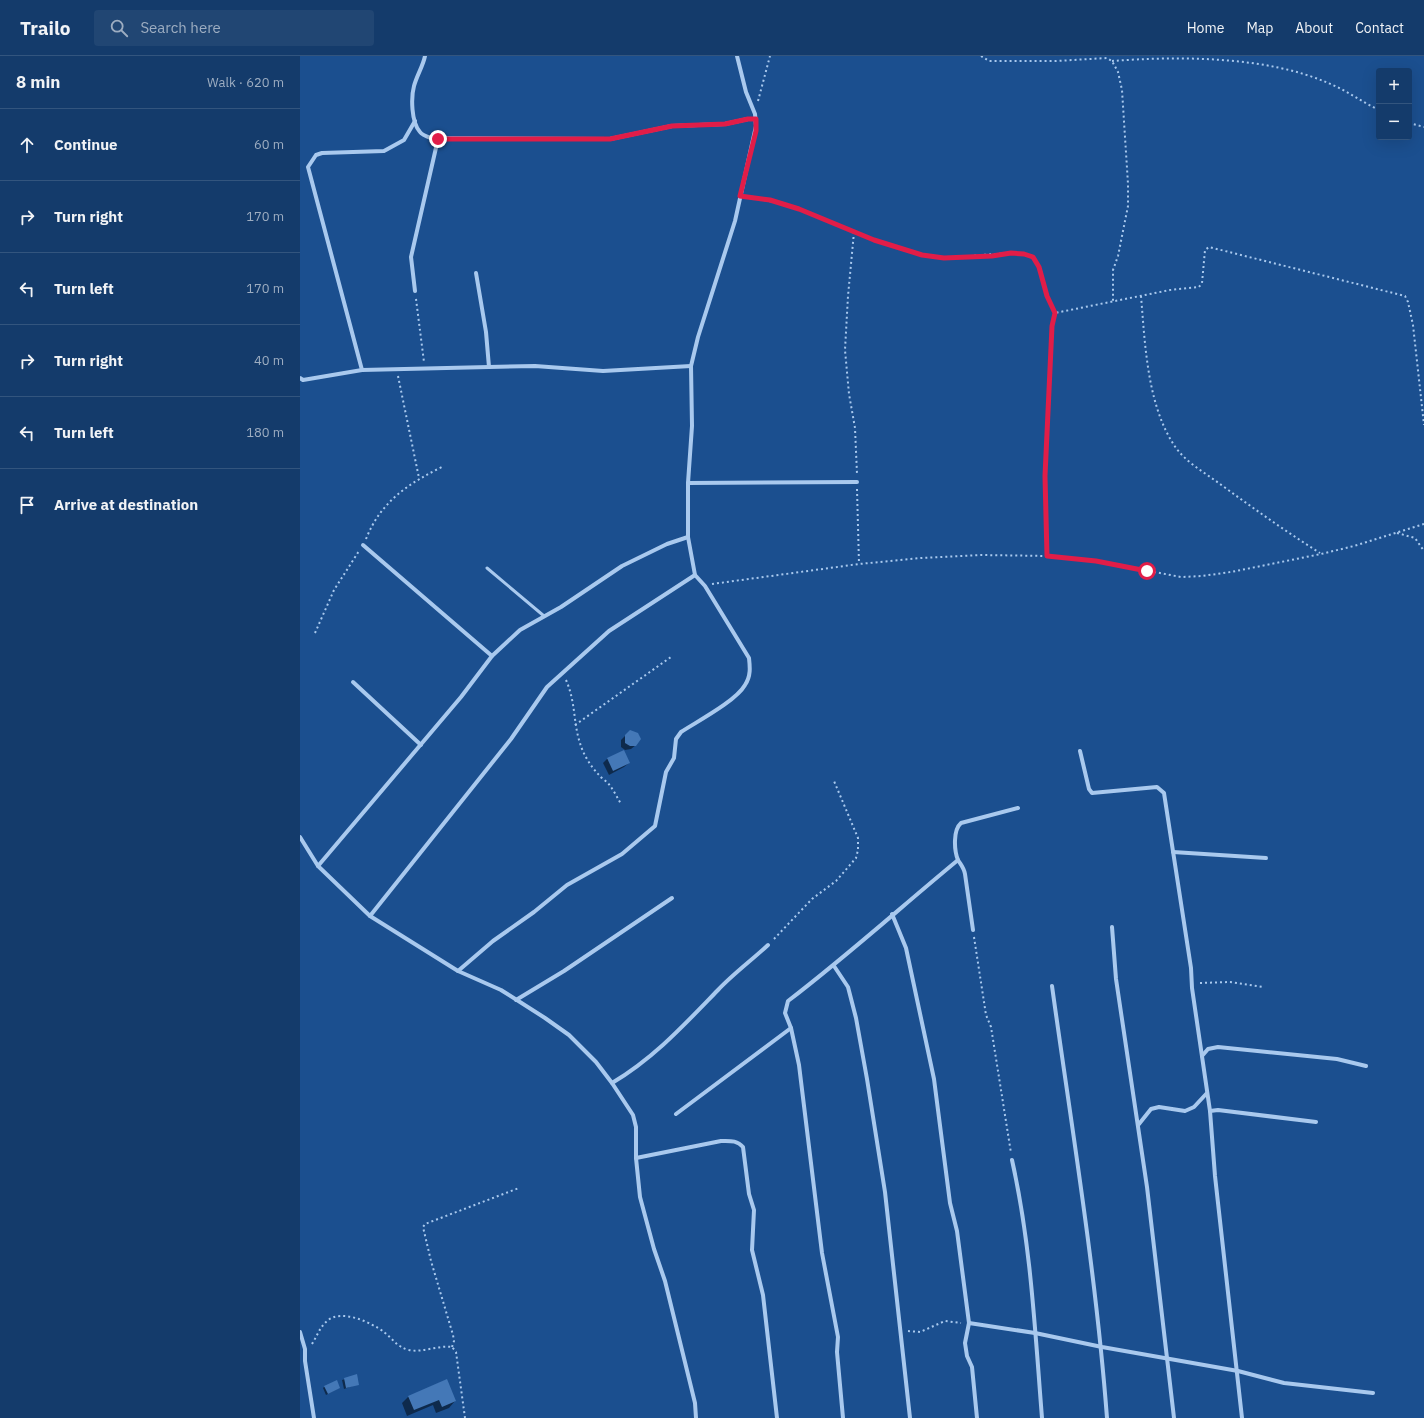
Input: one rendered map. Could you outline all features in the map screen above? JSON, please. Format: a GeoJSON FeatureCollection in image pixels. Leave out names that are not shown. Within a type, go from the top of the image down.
{"type":"FeatureCollection","features":[{"type":"Feature","properties":{"kind":"street"},"geometry":{"type":"LineString","coordinates":[[425,56],[422,68],[414,86],[415,121],[420,132],[431,138],[610,139],[672,126],[725,124],[755,117]]}},
{"type":"Feature","properties":{"kind":"street"},"geometry":{"type":"LineString","coordinates":[[458,971],[493,941],[534,912],[567,885],[622,854],[655,826],[666,772],[674,758],[676,739],[681,732],[737,695],[746,684],[750,671],[749,658],[705,586],[695,576],[688,537],[688,483],[692,426],[691,366],[700,330],[735,221],[756,131],[755,117],[746,92],[737,56]]}},
{"type":"Feature","properties":{"kind":"street"},"geometry":{"type":"LineString","coordinates":[[362,370],[308,167],[316,155],[322,153],[384,151],[404,140],[415,121]]}},
{"type":"Feature","properties":{"kind":"street"},"geometry":{"type":"LineString","coordinates":[[415,291],[411,257],[438,139]]}},
{"type":"Feature","properties":{"kind":"street"},"geometry":{"type":"LineString","coordinates":[[476,273],[486,332],[489,367]]}},
{"type":"Feature","properties":{"kind":"street"},"geometry":{"type":"LineString","coordinates":[[300,378],[303,380],[362,370],[536,366],[603,371],[691,366]]}},
{"type":"Feature","properties":{"kind":"street"},"geometry":{"type":"LineString","coordinates":[[688,483],[857,482]]}},
{"type":"Feature","properties":{"kind":"street"},"geometry":{"type":"LineString","coordinates":[[318,866],[421,746],[492,656],[520,630],[561,607],[633,560],[667,544],[688,537]]}},
{"type":"Feature","properties":{"kind":"street"},"geometry":{"type":"LineString","coordinates":[[363,545],[492,656]]}},
{"type":"Feature","properties":{"kind":"street"},"geometry":{"type":"LineString","coordinates":[[370,916],[482,776],[547,687],[564,674],[609,631],[695,576]]}},
{"type":"Feature","properties":{"kind":"street"},"geometry":{"type":"LineString","coordinates":[[353,682],[421,746]]}},
{"type":"Feature","properties":{"kind":"street"},"geometry":{"type":"LineString","coordinates":[[1080,751],[1089,789],[1092,793],[1156,787],[1162,790],[1191,968],[1192,988],[1210,1111],[1215,1176],[1238,1371],[1242,1418]]}},
{"type":"Feature","properties":{"kind":"street"},"geometry":{"type":"LineString","coordinates":[[973,930],[965,874],[963,865],[958,860],[955,832],[956,827],[961,823],[1018,808]]}},
{"type":"Feature","properties":{"kind":"street"},"geometry":{"type":"LineString","coordinates":[[300,837],[318,866],[370,916],[458,971],[501,990],[569,1035],[596,1062],[612,1083],[633,1115],[636,1128],[636,1158],[640,1197],[674,1316],[695,1403],[696,1418]]}},
{"type":"Feature","properties":{"kind":"street"},"geometry":{"type":"LineString","coordinates":[[1173,852],[1266,858]]}},
{"type":"Feature","properties":{"kind":"street"},"geometry":{"type":"LineString","coordinates":[[843,1418],[837,1352],[838,1337],[822,1253],[799,1065],[791,1028],[785,1013],[788,1001],[834,966],[892,914],[958,860]]}},
{"type":"Feature","properties":{"kind":"street"},"geometry":{"type":"LineString","coordinates":[[516,1000],[564,971],[672,898]]}},
{"type":"Feature","properties":{"kind":"street"},"geometry":{"type":"LineString","coordinates":[[892,914],[906,948],[934,1080],[950,1203],[957,1230],[969,1323],[965,1343],[967,1356],[972,1367],[977,1418]]}},
{"type":"Feature","properties":{"kind":"street"},"geometry":{"type":"LineString","coordinates":[[1112,927],[1116,979],[1139,1125],[1174,1418]]}},
{"type":"Feature","properties":{"kind":"street"},"geometry":{"type":"LineString","coordinates":[[612,1083],[630,1072],[664,1045],[695,1016],[718,990],[768,945]]}},
{"type":"Feature","properties":{"kind":"street"},"geometry":{"type":"LineString","coordinates":[[834,966],[848,987],[860,1041],[884,1192],[901,1329],[910,1418]]}},
{"type":"Feature","properties":{"kind":"street"},"geometry":{"type":"LineString","coordinates":[[1052,986],[1102,1347],[1107,1418]]}},
{"type":"Feature","properties":{"kind":"street"},"geometry":{"type":"LineString","coordinates":[[676,1114],[791,1028]]}},
{"type":"Feature","properties":{"kind":"street"},"geometry":{"type":"LineString","coordinates":[[1202,1056],[1208,1049],[1218,1047],[1337,1059],[1366,1066]]}},
{"type":"Feature","properties":{"kind":"street"},"geometry":{"type":"LineString","coordinates":[[1139,1125],[1151,1109],[1159,1107],[1185,1111],[1194,1107],[1207,1093]]}},
{"type":"Feature","properties":{"kind":"street"},"geometry":{"type":"LineString","coordinates":[[1210,1111],[1218,1110],[1316,1122]]}},
{"type":"Feature","properties":{"kind":"street"},"geometry":{"type":"LineString","coordinates":[[636,1158],[721,1141],[732,1141],[739,1143],[743,1147],[749,1194],[754,1210],[752,1250],[763,1296],[777,1418]]}},
{"type":"Feature","properties":{"kind":"street"},"geometry":{"type":"LineString","coordinates":[[1012,1160],[1022,1203],[1035,1310],[1035,1332],[1042,1418]]}},
{"type":"Feature","properties":{"kind":"street"},"geometry":{"type":"LineString","coordinates":[[969,1323],[1035,1332],[1102,1347],[1238,1371],[1284,1383],[1373,1393]]}},
{"type":"Feature","properties":{"kind":"street"},"geometry":{"type":"LineString","coordinates":[[300,1332],[304,1349],[304,1361],[314,1418]]}},
{"type":"Feature","properties":{"kind":"lane"},"geometry":{"type":"LineString","coordinates":[[487,568],[544,616]]}},
{"type":"Feature","properties":{"kind":"path"},"geometry":{"type":"LineString","coordinates":[[755,117],[770,56]]}},
{"type":"Feature","properties":{"kind":"path"},"geometry":{"type":"LineString","coordinates":[[981,56],[989,61],[1056,61],[1096,57],[1107,58],[1112,61],[1118,72],[1122,90],[1128,206],[1118,256],[1113,270],[1113,301]]}},
{"type":"Feature","properties":{"kind":"path"},"geometry":{"type":"LineString","coordinates":[[1112,61],[1155,58],[1195,59],[1269,66],[1299,73],[1328,83],[1376,108]]}},
{"type":"Feature","properties":{"kind":"path"},"geometry":{"type":"LineString","coordinates":[[1412,124],[1424,127]]}},
{"type":"Feature","properties":{"kind":"path"},"geometry":{"type":"LineString","coordinates":[[740,196],[770,200],[799,209],[854,232],[901,249],[929,256],[968,257],[1011,253],[1024,254],[1033,257],[1039,267],[1047,296],[1055,313],[1052,326],[1046,439],[1047,556]]}},
{"type":"Feature","properties":{"kind":"path"},"geometry":{"type":"LineString","coordinates":[[854,232],[845,350],[849,394],[855,428],[859,564]]}},
{"type":"Feature","properties":{"kind":"path"},"geometry":{"type":"LineString","coordinates":[[1055,313],[1113,301],[1198,287],[1202,282],[1205,250],[1209,247],[1405,296],[1408,302],[1413,325],[1424,425]]}},
{"type":"Feature","properties":{"kind":"path"},"geometry":{"type":"LineString","coordinates":[[415,291],[425,369]]}},
{"type":"Feature","properties":{"kind":"path"},"geometry":{"type":"LineString","coordinates":[[1141,296],[1145,345],[1158,414],[1174,447],[1188,461],[1267,520],[1321,554]]}},
{"type":"Feature","properties":{"kind":"path"},"geometry":{"type":"LineString","coordinates":[[396,369],[419,478]]}},
{"type":"Feature","properties":{"kind":"path"},"geometry":{"type":"LineString","coordinates":[[705,586],[859,564],[975,556],[1047,556],[1096,561],[1181,577],[1231,572],[1321,554],[1354,546],[1424,524]]}},
{"type":"Feature","properties":{"kind":"path"},"geometry":{"type":"LineString","coordinates":[[1395,532],[1406,534],[1415,538],[1424,551]]}},
{"type":"Feature","properties":{"kind":"path"},"geometry":{"type":"LineString","coordinates":[[575,725],[672,657]]}},
{"type":"Feature","properties":{"kind":"path"},"geometry":{"type":"LineString","coordinates":[[564,674],[572,695],[576,714],[575,725],[580,744],[590,763],[598,774],[607,782],[621,804]]}},
{"type":"Feature","properties":{"kind":"path"},"geometry":{"type":"LineString","coordinates":[[768,945],[812,899],[836,881],[856,858],[858,838],[834,781]]}},
{"type":"Feature","properties":{"kind":"path"},"geometry":{"type":"LineString","coordinates":[[973,930],[986,1015],[991,1027],[1004,1103],[1007,1135],[1012,1160]]}},
{"type":"Feature","properties":{"kind":"path"},"geometry":{"type":"LineString","coordinates":[[1192,988],[1199,983],[1209,982],[1263,987]]}},
{"type":"Feature","properties":{"kind":"path"},"geometry":{"type":"LineString","coordinates":[[465,1418],[456,1352],[452,1347],[453,1335],[431,1261],[423,1227],[425,1224],[519,1188]]}},
{"type":"Feature","properties":{"kind":"path"},"geometry":{"type":"LineString","coordinates":[[304,1349],[312,1343],[328,1320],[339,1316],[349,1316],[384,1332],[398,1346],[410,1350],[444,1346],[452,1347]]}},
{"type":"Feature","properties":{"kind":"path"},"geometry":{"type":"LineString","coordinates":[[901,1329],[920,1332],[945,1321],[969,1323]]}},
{"type":"Feature","properties":{"kind":"building"},"geometry":{"type":"Polygon","coordinates":[[[630,730],[638,733],[641,739],[636,746],[630,746],[625,743],[625,735],[630,730]]]}},
{"type":"Feature","properties":{"kind":"building"},"geometry":{"type":"Polygon","coordinates":[[[624,750],[630,763],[613,771],[607,758],[624,750]]]}},
{"type":"Feature","properties":{"kind":"building"},"geometry":{"type":"Polygon","coordinates":[[[357,1374],[359,1385],[346,1388],[344,1378],[357,1374]]]}},
{"type":"Feature","properties":{"kind":"building"},"geometry":{"type":"Polygon","coordinates":[[[447,1379],[456,1401],[442,1407],[439,1400],[414,1410],[408,1396],[447,1379]]]}},
{"type":"Feature","properties":{"kind":"building"},"geometry":{"type":"Polygon","coordinates":[[[337,1380],[340,1388],[328,1394],[324,1386],[337,1380]]]}},
{"type":"Feature","properties":{"kind":"route"},"geometry":{"type":"LineString","coordinates":[[438,139],[610,139],[672,126],[725,124],[748,119],[756,119],[756,131],[740,196],[770,200],[799,209],[874,240],[922,255],[944,258],[992,256],[1011,253],[1024,254],[1033,257],[1039,267],[1047,296],[1055,313],[1052,326],[1046,439],[1045,476],[1047,556],[1096,561],[1147,571]]}}]}
